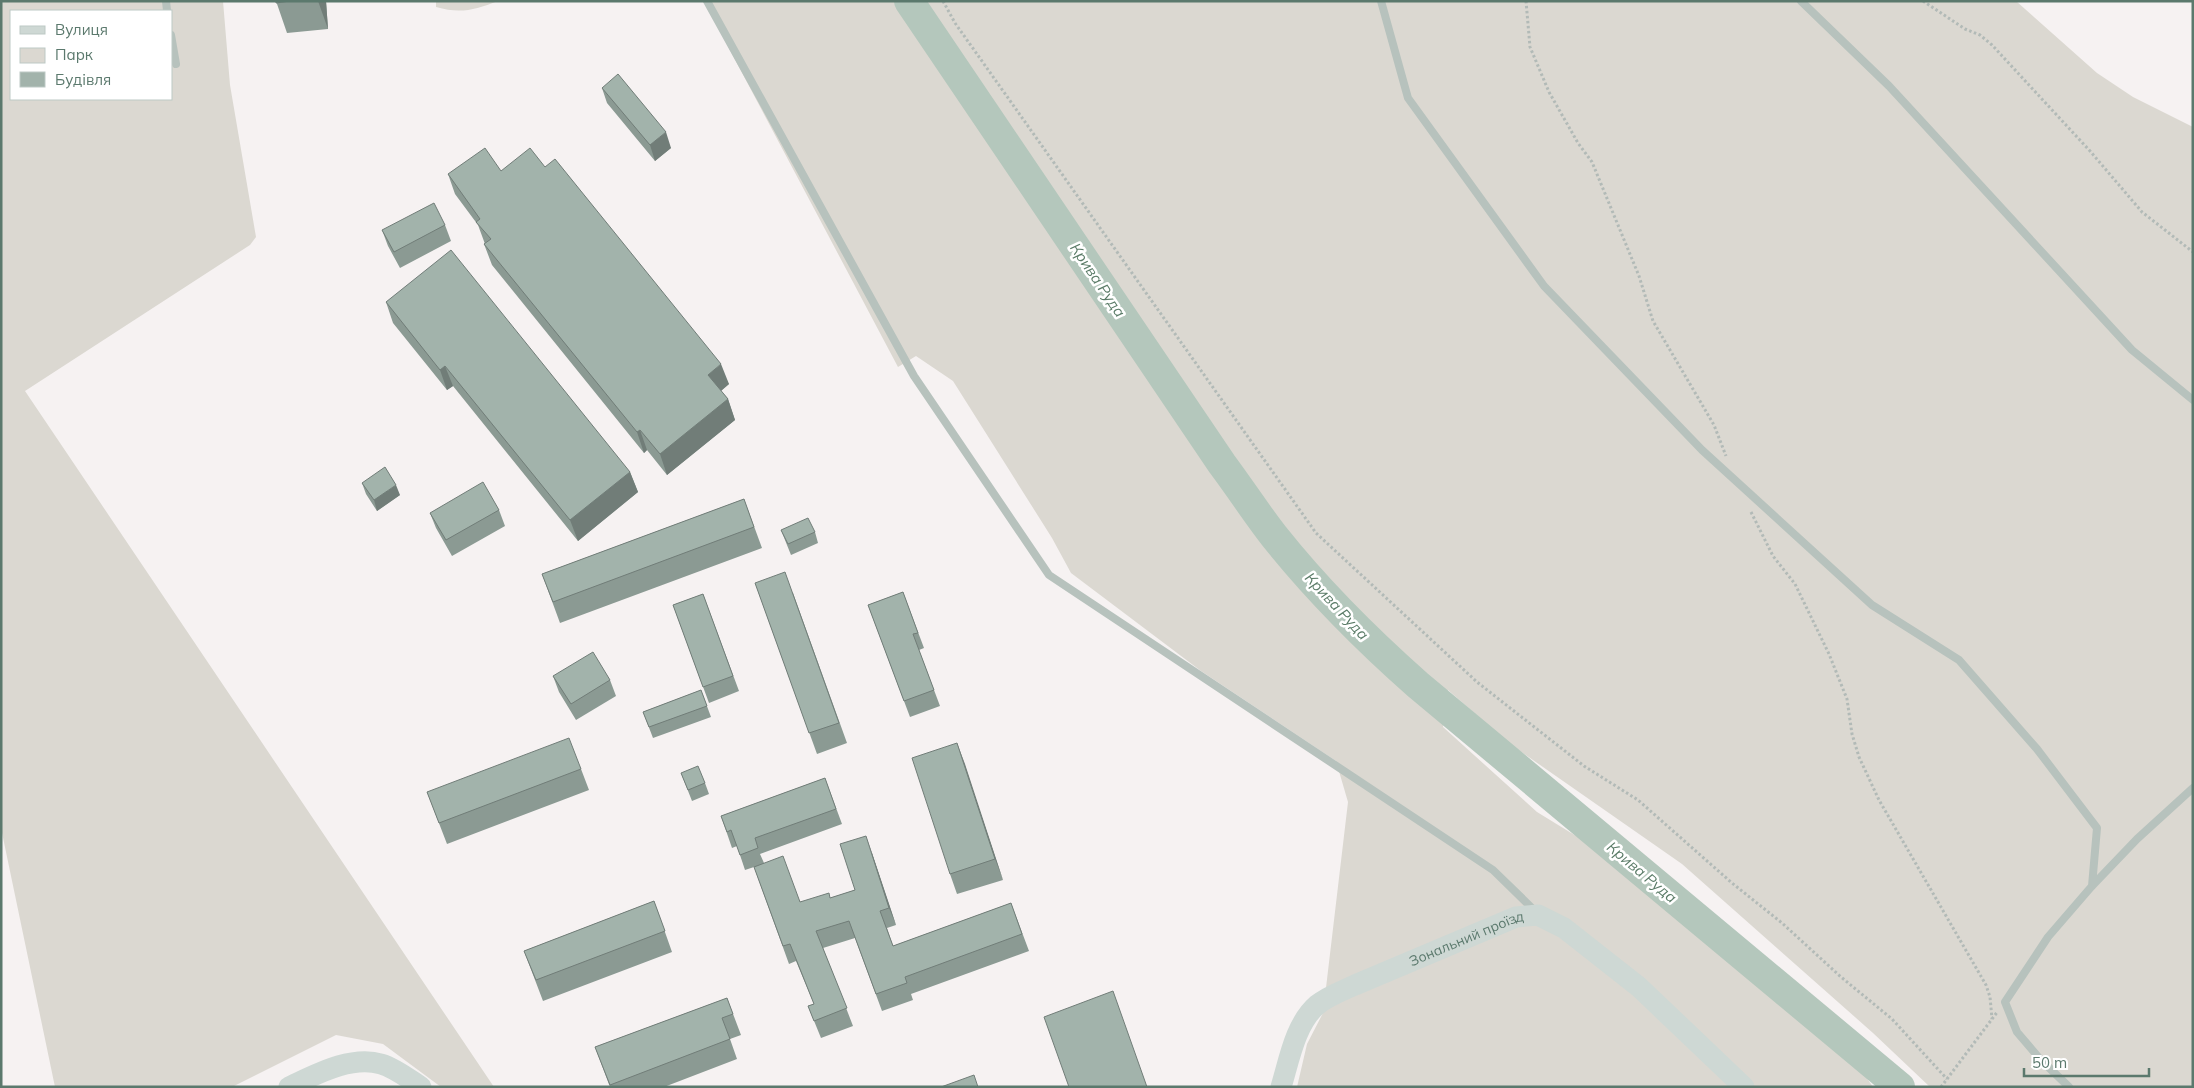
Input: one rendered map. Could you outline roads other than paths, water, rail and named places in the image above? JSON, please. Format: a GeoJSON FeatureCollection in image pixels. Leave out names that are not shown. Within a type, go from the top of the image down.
{"type":"FeatureCollection","features":[{"type":"Feature","properties":{"kind":"street","name":"Зональний проїзд"},"geometry":{"type":"LineString","coordinates":[[1281,1087],[1297,1039],[1306,1020],[1316,1006],[1335,994],[1355,985],[1516,917],[1538,915],[1564,928],[1639,987],[1744,1087]]}},
{"type":"Feature","properties":{"kind":"street"},"geometry":{"type":"LineString","coordinates":[[289,1087],[325,1071],[355,1063],[370,1062],[381,1064],[421,1087]]}},
{"type":"Feature","properties":{"kind":"lane"},"geometry":{"type":"LineString","coordinates":[[707,1],[914,376],[1049,575],[1492,870],[1538,915]]}},
{"type":"Feature","properties":{"kind":"lane"},"geometry":{"type":"LineString","coordinates":[[1381,1],[1408,98],[1544,286],[1702,450],[1865,598],[1959,660],[2038,749],[2097,828],[2092,886]]}},
{"type":"Feature","properties":{"kind":"lane"},"geometry":{"type":"LineString","coordinates":[[1801,1],[1889,86],[2132,350],[2193,400]]}},
{"type":"Feature","properties":{"kind":"lane"},"geometry":{"type":"LineString","coordinates":[[172,41],[176,64]]}},
{"type":"Feature","properties":{"kind":"lane"},"geometry":{"type":"LineString","coordinates":[[2069,1087],[2040,1059],[2017,1032],[2005,1002],[2048,938],[2092,886],[2137,838],[2193,788]]}},
{"type":"Feature","properties":{"kind":"waterway","name":"Крива Руда"},"geometry":{"type":"LineString","coordinates":[[909,1],[1222,464],[1274,536],[1325,595],[1361,632],[1418,685],[1900,1087]]}}]}
